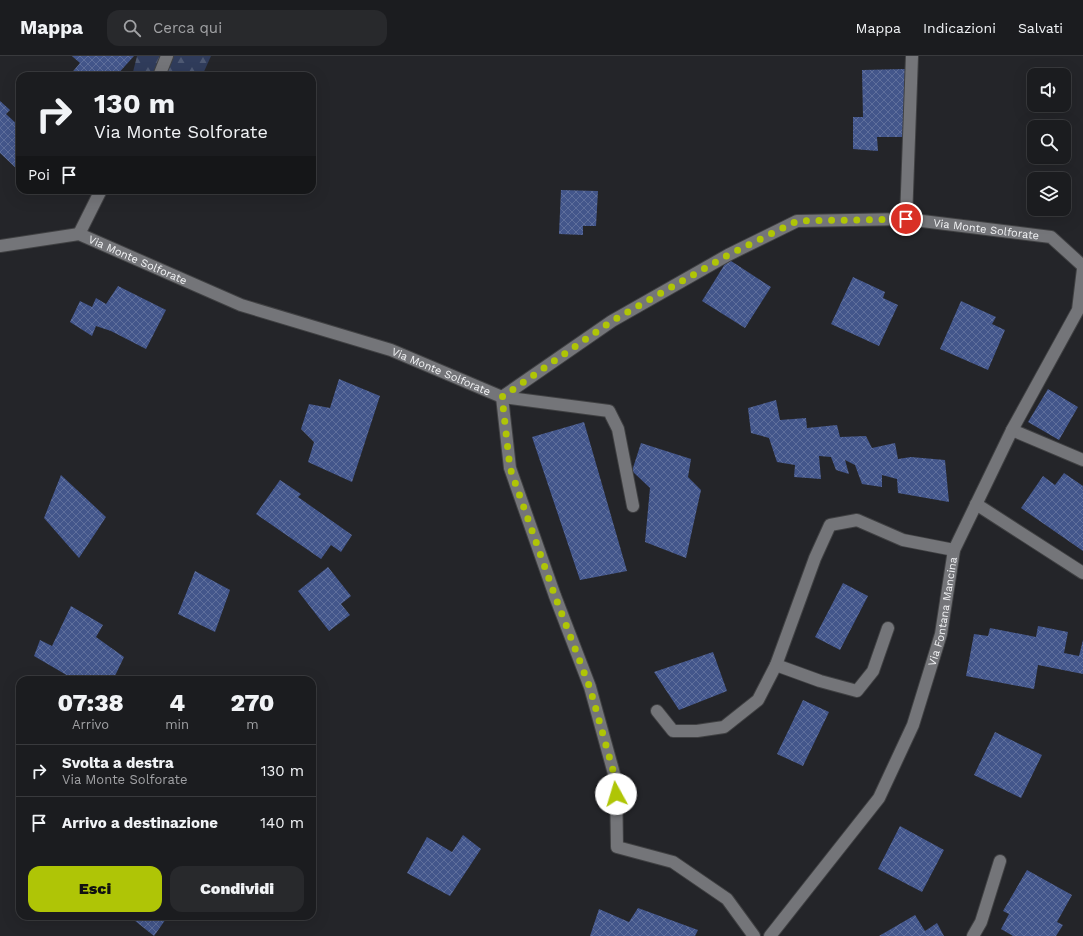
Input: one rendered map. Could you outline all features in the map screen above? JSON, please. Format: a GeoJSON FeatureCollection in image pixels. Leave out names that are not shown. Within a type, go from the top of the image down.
{"type":"FeatureCollection","features":[{"type":"Feature","properties":{"kind":"street"},"geometry":{"type":"LineString","coordinates":[[161,72],[167,56]]}},
{"type":"Feature","properties":{"kind":"street"},"geometry":{"type":"LineString","coordinates":[[906,219],[912,56]]}},
{"type":"Feature","properties":{"kind":"street"},"geometry":{"type":"LineString","coordinates":[[79,234],[99,194]]}},
{"type":"Feature","properties":{"kind":"street","name":"Via Monte Solforate"},"geometry":{"type":"LineString","coordinates":[[0,246],[79,234],[241,305],[391,350],[502,397],[612,321],[728,255],[797,221],[906,219],[1051,237],[1083,268]]}},
{"type":"Feature","properties":{"kind":"street","name":"Via Fontana Mancina"},"geometry":{"type":"LineString","coordinates":[[770,936],[879,798],[913,725],[941,634],[954,550],[1012,430],[1078,310],[1083,268]]}},
{"type":"Feature","properties":{"kind":"street"},"geometry":{"type":"LineString","coordinates":[[633,506],[618,429],[609,411],[502,397],[510,468],[555,596],[590,688],[616,781],[617,846],[673,862],[727,899],[754,936]]}},
{"type":"Feature","properties":{"kind":"street"},"geometry":{"type":"LineString","coordinates":[[1012,430],[1083,460]]}},
{"type":"Feature","properties":{"kind":"street"},"geometry":{"type":"LineString","coordinates":[[976,504],[1083,573]]}},
{"type":"Feature","properties":{"kind":"street"},"geometry":{"type":"LineString","coordinates":[[657,711],[673,731],[697,731],[724,727],[758,700],[776,665],[815,558],[830,525],[857,520],[903,540],[954,550]]}},
{"type":"Feature","properties":{"kind":"street"},"geometry":{"type":"LineString","coordinates":[[776,665],[820,682],[857,691],[873,671],[888,628]]}},
{"type":"Feature","properties":{"kind":"street"},"geometry":{"type":"LineString","coordinates":[[973,936],[981,922],[1000,861]]}},
{"type":"Feature","properties":{"kind":"green space"},"geometry":{"type":"Polygon","coordinates":[[[137,56],[211,56],[204,72],[133,72],[137,56]]]}},
{"type":"Feature","properties":{"kind":"building"},"geometry":{"type":"Polygon","coordinates":[[[72,56],[134,56],[120,72],[72,72],[80,63],[72,56]]]}},
{"type":"Feature","properties":{"kind":"building"},"geometry":{"type":"Polygon","coordinates":[[[905,69],[906,137],[877,137],[878,151],[853,149],[853,117],[863,117],[862,70],[905,69]]]}},
{"type":"Feature","properties":{"kind":"building"},"geometry":{"type":"Polygon","coordinates":[[[0,101],[10,110],[6,114],[16,123],[16,168],[0,153],[0,101]]]}},
{"type":"Feature","properties":{"kind":"building"},"geometry":{"type":"Polygon","coordinates":[[[561,190],[598,191],[596,226],[583,226],[583,235],[559,234],[561,190]]]}},
{"type":"Feature","properties":{"kind":"building"},"geometry":{"type":"Polygon","coordinates":[[[728,259],[771,287],[745,328],[702,301],[728,259]]]}},
{"type":"Feature","properties":{"kind":"building"},"geometry":{"type":"Polygon","coordinates":[[[853,277],[885,292],[883,298],[898,305],[879,346],[831,324],[853,277]]]}},
{"type":"Feature","properties":{"kind":"building"},"geometry":{"type":"Polygon","coordinates":[[[118,286],[166,310],[146,349],[111,331],[96,326],[92,336],[70,322],[80,301],[92,307],[96,298],[106,304],[118,286]]]}},
{"type":"Feature","properties":{"kind":"building"},"geometry":{"type":"Polygon","coordinates":[[[961,301],[996,317],[992,324],[1005,330],[988,370],[940,349],[961,301]]]}},
{"type":"Feature","properties":{"kind":"building"},"geometry":{"type":"Polygon","coordinates":[[[339,379],[380,396],[352,482],[308,462],[314,442],[301,429],[309,404],[330,408],[339,379]]]}},
{"type":"Feature","properties":{"kind":"building"},"geometry":{"type":"Polygon","coordinates":[[[1048,389],[1078,407],[1059,440],[1028,422],[1048,389]]]}},
{"type":"Feature","properties":{"kind":"building"},"geometry":{"type":"Polygon","coordinates":[[[776,400],[780,420],[806,418],[807,428],[837,425],[840,437],[866,436],[872,448],[895,443],[898,459],[911,457],[945,460],[949,502],[898,493],[897,479],[882,475],[882,487],[862,484],[855,465],[845,460],[849,474],[836,470],[831,457],[819,456],[821,479],[794,477],[795,465],[777,462],[769,438],[751,433],[748,408],[776,400]]]}},
{"type":"Feature","properties":{"kind":"building"},"geometry":{"type":"Polygon","coordinates":[[[584,422],[627,571],[580,580],[532,437],[584,422]]]}},
{"type":"Feature","properties":{"kind":"building"},"geometry":{"type":"Polygon","coordinates":[[[641,443],[691,459],[688,477],[701,490],[686,558],[645,542],[650,488],[632,471],[641,443]]]}},
{"type":"Feature","properties":{"kind":"building"},"geometry":{"type":"Polygon","coordinates":[[[1064,473],[1083,486],[1083,551],[1021,508],[1043,476],[1055,485],[1064,473]]]}},
{"type":"Feature","properties":{"kind":"building"},"geometry":{"type":"Polygon","coordinates":[[[61,475],[106,517],[79,558],[44,518],[61,475]]]}},
{"type":"Feature","properties":{"kind":"building"},"geometry":{"type":"Polygon","coordinates":[[[280,480],[301,494],[298,497],[352,535],[341,552],[331,545],[321,559],[256,514],[280,480]]]}},
{"type":"Feature","properties":{"kind":"building"},"geometry":{"type":"Polygon","coordinates":[[[328,567],[351,596],[341,604],[350,615],[329,631],[298,591],[328,567]]]}},
{"type":"Feature","properties":{"kind":"building"},"geometry":{"type":"Polygon","coordinates":[[[195,571],[230,590],[215,632],[178,614],[195,571]]]}},
{"type":"Feature","properties":{"kind":"building"},"geometry":{"type":"Polygon","coordinates":[[[843,583],[868,596],[840,650],[815,637],[843,583]]]}},
{"type":"Feature","properties":{"kind":"building"},"geometry":{"type":"Polygon","coordinates":[[[71,606],[103,625],[96,637],[124,657],[115,676],[68,676],[34,656],[40,640],[52,646],[71,606]]]}},
{"type":"Feature","properties":{"kind":"building"},"geometry":{"type":"Polygon","coordinates":[[[1038,626],[1068,632],[1064,653],[1079,656],[1083,640],[1083,674],[1038,665],[1034,689],[966,676],[974,634],[988,636],[990,628],[1036,637],[1038,626]]]}},
{"type":"Feature","properties":{"kind":"building"},"geometry":{"type":"Polygon","coordinates":[[[713,652],[727,691],[679,710],[654,672],[713,652]]]}},
{"type":"Feature","properties":{"kind":"building"},"geometry":{"type":"Polygon","coordinates":[[[803,700],[829,712],[803,766],[777,754],[803,700]]]}},
{"type":"Feature","properties":{"kind":"building"},"geometry":{"type":"Polygon","coordinates":[[[995,732],[1042,755],[1021,798],[974,775],[995,732]]]}},
{"type":"Feature","properties":{"kind":"building"},"geometry":{"type":"Polygon","coordinates":[[[900,826],[944,850],[922,892],[878,869],[900,826]]]}},
{"type":"Feature","properties":{"kind":"building"},"geometry":{"type":"Polygon","coordinates":[[[463,835],[481,849],[450,896],[407,873],[427,837],[452,852],[463,835]]]}},
{"type":"Feature","properties":{"kind":"building"},"geometry":{"type":"Polygon","coordinates":[[[1027,870],[1072,895],[1057,922],[1063,925],[1056,936],[1013,936],[1001,929],[1009,914],[1003,911],[1027,870]]]}},
{"type":"Feature","properties":{"kind":"building"},"geometry":{"type":"Polygon","coordinates":[[[638,908],[698,930],[695,936],[590,936],[599,909],[629,922],[638,908]]]}},
{"type":"Feature","properties":{"kind":"building"},"geometry":{"type":"Polygon","coordinates":[[[915,915],[925,931],[937,923],[944,936],[879,936],[915,915]]]}},
{"type":"Feature","properties":{"kind":"building"},"geometry":{"type":"Polygon","coordinates":[[[134,920],[165,920],[154,936],[134,920]]]}},
{"type":"Feature","properties":{"kind":"route"},"geometry":{"type":"LineString","coordinates":[[616,794],[616,781],[590,688],[555,596],[510,468],[502,397],[612,321],[728,255],[797,221],[906,219]]}}]}
